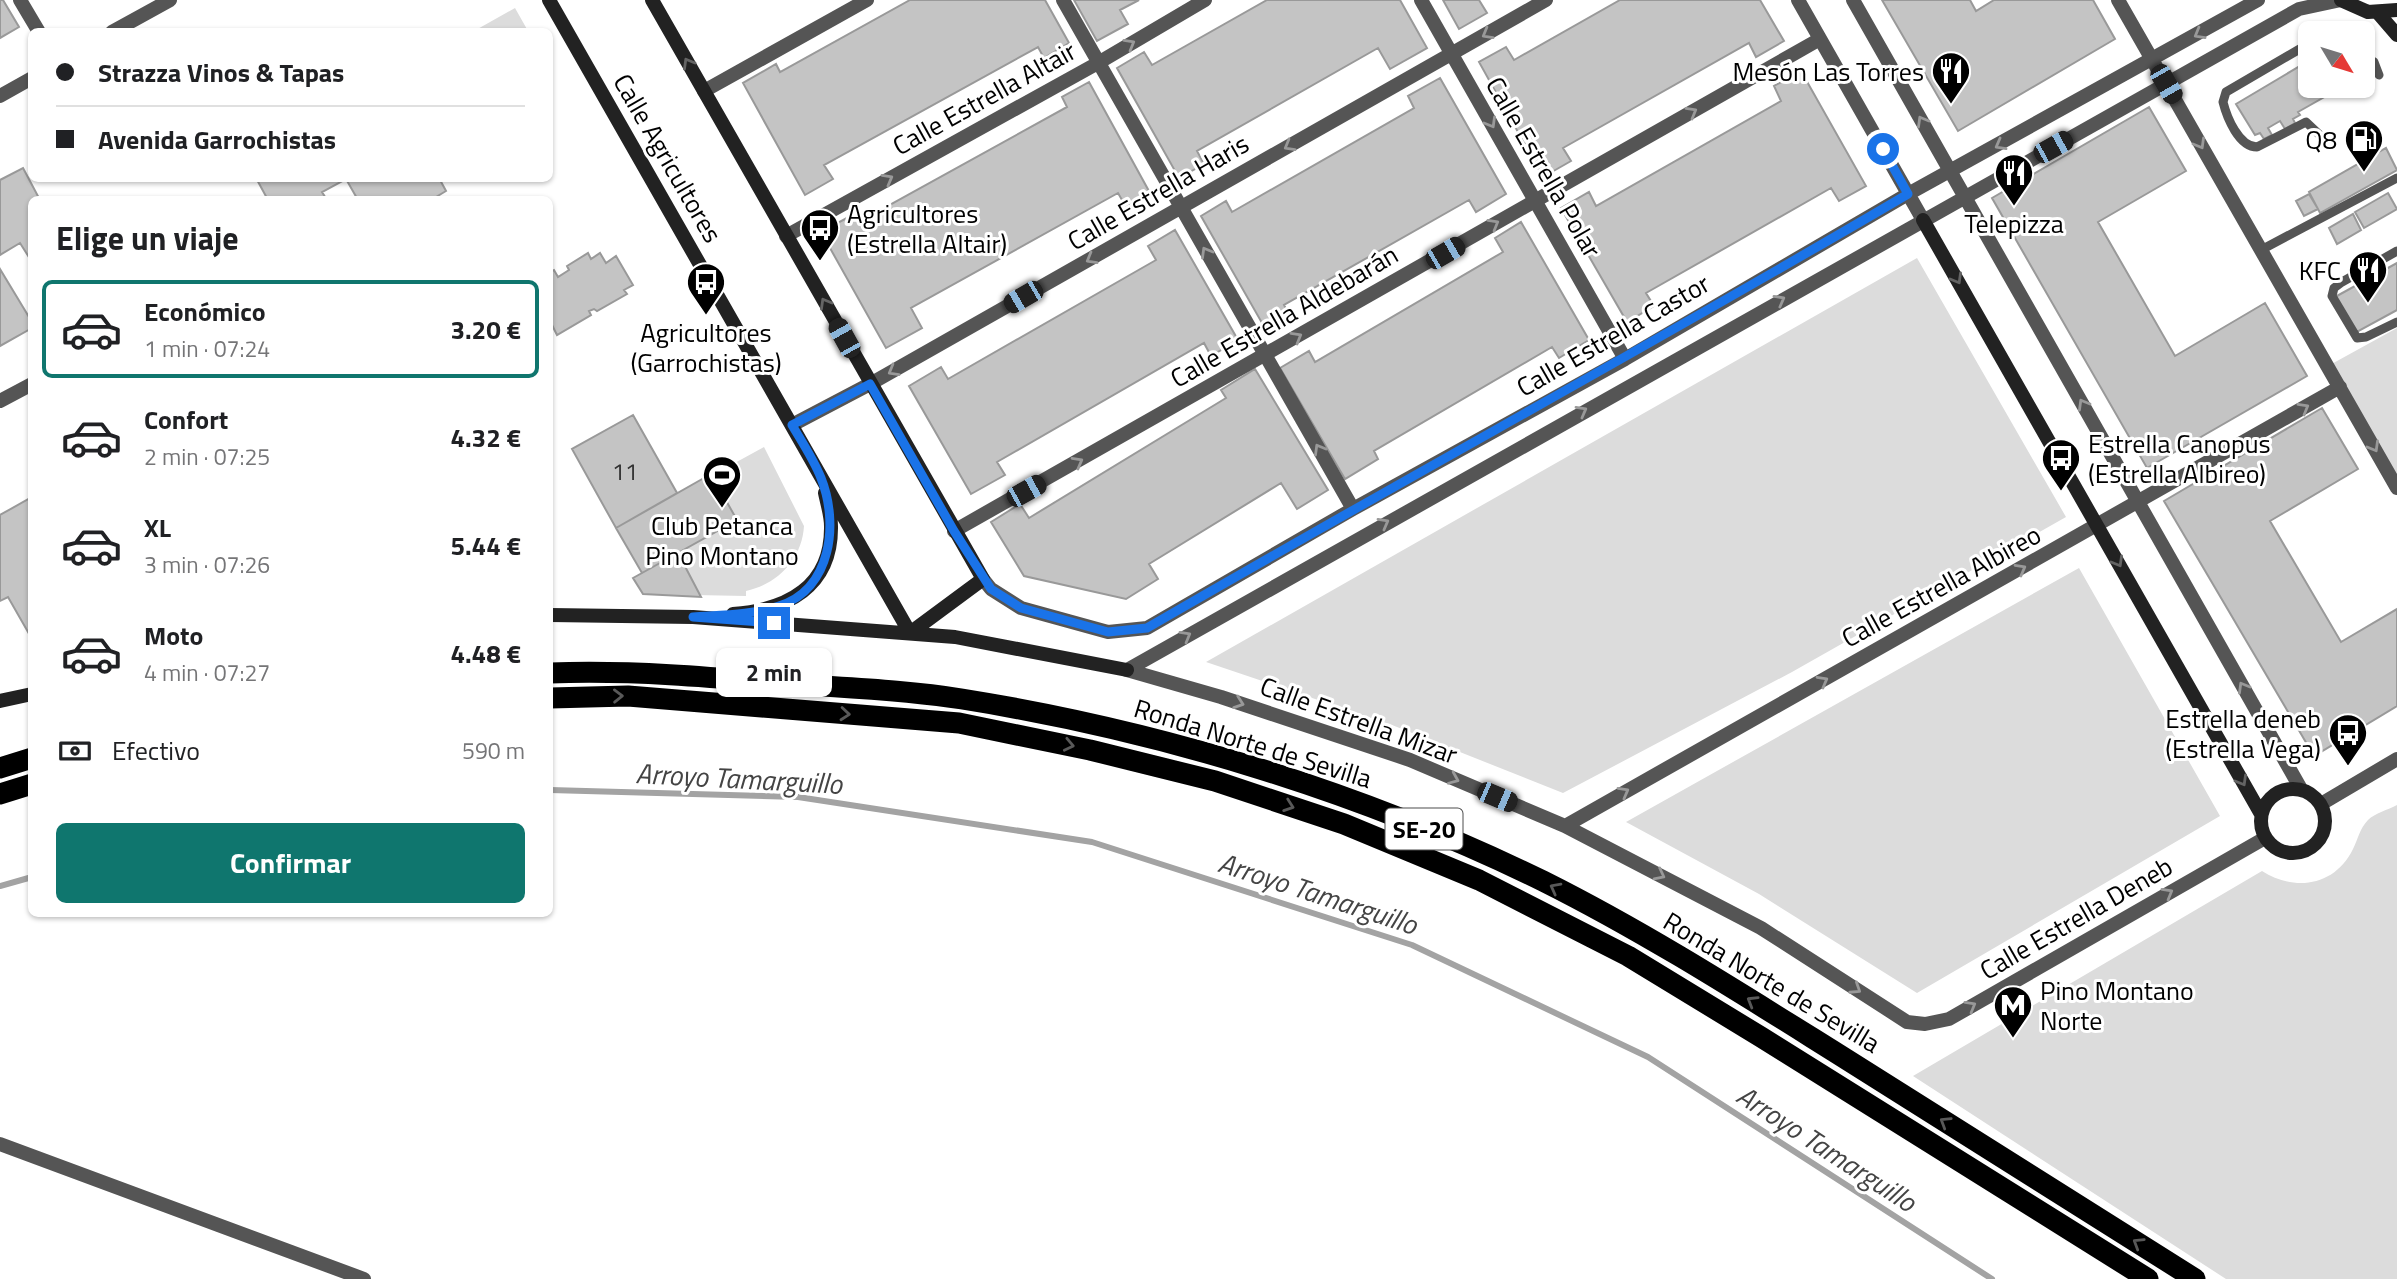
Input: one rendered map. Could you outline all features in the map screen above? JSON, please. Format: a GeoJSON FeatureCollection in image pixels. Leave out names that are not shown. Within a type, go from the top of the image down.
{"type":"FeatureCollection","features":[{"type":"Feature","properties":{"kind":"highway","name":"Ronda Norte de Sevilla"},"geometry":{"type":"LineString","coordinates":[[553,673],[617,670],[958,698],[1091,723],[1222,757],[1359,803],[1486,855],[1545,883],[1643,936],[1771,1012],[2196,1279]]}},
{"type":"Feature","properties":{"kind":"highway","name":"Ronda Norte de Sevilla"},"geometry":{"type":"LineString","coordinates":[[553,698],[628,696],[959,723],[1090,750],[1202,778],[1344,824],[1479,880],[1628,956],[2148,1279]]}},
{"type":"Feature","properties":{"kind":"highway"},"geometry":{"type":"LineString","coordinates":[[0,768],[28,759]]}},
{"type":"Feature","properties":{"kind":"highway"},"geometry":{"type":"LineString","coordinates":[[0,794],[28,785]]}},
{"type":"Feature","properties":{"kind":"street"},"geometry":{"type":"LineString","coordinates":[[20,0],[36,28]]}},
{"type":"Feature","properties":{"kind":"street","name":"Calle Agricultores"},"geometry":{"type":"LineString","coordinates":[[550,0],[910,633]]}},
{"type":"Feature","properties":{"kind":"street"},"geometry":{"type":"LineString","coordinates":[[652,0],[983,579],[910,633]]}},
{"type":"Feature","properties":{"kind":"street"},"geometry":{"type":"LineString","coordinates":[[704,91],[867,0]]}},
{"type":"Feature","properties":{"kind":"street"},"geometry":{"type":"LineString","coordinates":[[1063,0],[1353,509]]}},
{"type":"Feature","properties":{"kind":"street","name":"Calle Estrella Altair"},"geometry":{"type":"LineString","coordinates":[[786,236],[1205,0]]}},
{"type":"Feature","properties":{"kind":"street","name":"Calle Estrella Polar"},"geometry":{"type":"LineString","coordinates":[[1421,0],[1625,359]]}},
{"type":"Feature","properties":{"kind":"street","name":"Calle Estrella Haris"},"geometry":{"type":"LineString","coordinates":[[792,425],[870,384],[1546,0]]}},
{"type":"Feature","properties":{"kind":"street"},"geometry":{"type":"LineString","coordinates":[[1798,0],[2262,814]]}},
{"type":"Feature","properties":{"kind":"street"},"geometry":{"type":"LineString","coordinates":[[1853,0],[2301,789]]}},
{"type":"Feature","properties":{"kind":"street"},"geometry":{"type":"LineString","coordinates":[[2119,0],[2397,488]]}},
{"type":"Feature","properties":{"kind":"street","name":"Calle Estrella Castor"},"geometry":{"type":"LineString","coordinates":[[983,579],[991,589],[1021,608],[1108,632],[1147,628],[1353,509],[1625,359],[1908,194],[2258,0]]}},
{"type":"Feature","properties":{"kind":"street"},"geometry":{"type":"LineString","coordinates":[[2341,0],[2358,10],[2378,13],[2397,10]]}},
{"type":"Feature","properties":{"kind":"street","name":"Calle Estrella Castor"},"geometry":{"type":"LineString","coordinates":[[1127,670],[2299,9],[2341,0]]}},
{"type":"Feature","properties":{"kind":"street"},"geometry":{"type":"LineString","coordinates":[[119,28],[165,1]]}},
{"type":"Feature","properties":{"kind":"street"},"geometry":{"type":"LineString","coordinates":[[2378,13],[2397,35]]}},
{"type":"Feature","properties":{"kind":"street","name":"Calle Estrella Aldebarán"},"geometry":{"type":"LineString","coordinates":[[954,531],[1820,39]]}},
{"type":"Feature","properties":{"kind":"street"},"geometry":{"type":"LineString","coordinates":[[0,96],[28,80]]}},
{"type":"Feature","properties":{"kind":"street"},"geometry":{"type":"LineString","coordinates":[[0,401],[28,386]]}},
{"type":"Feature","properties":{"kind":"street","name":"Calle Estrella Albireo"},"geometry":{"type":"LineString","coordinates":[[1565,826],[2340,387]]}},
{"type":"Feature","properties":{"kind":"street"},"geometry":{"type":"LineString","coordinates":[[553,615],[693,617],[778,607],[794,599],[809,587],[827,554],[831,525],[821,478]]}},
{"type":"Feature","properties":{"kind":"street","name":"Calle Estrella Mizar"},"geometry":{"type":"LineString","coordinates":[[693,617],[955,636],[1127,670],[1221,697],[1410,760],[1565,826],[1761,928],[1907,1023]]}},
{"type":"Feature","properties":{"kind":"street"},"geometry":{"type":"LineString","coordinates":[[0,701],[28,695]]}},
{"type":"Feature","properties":{"kind":"street"},"geometry":{"type":"LineString","coordinates":[[2321,804],[2397,759]]}},
{"type":"Feature","properties":{"kind":"street"},"geometry":{"type":"LineString","coordinates":[[2301,789],[2313,795],[2321,804],[2325,818],[2323,832],[2315,844],[2303,852],[2289,853],[2275,848],[2265,838],[2261,826],[2262,814],[2266,802],[2276,793],[2301,789]]}},
{"type":"Feature","properties":{"kind":"street","name":"Calle Estrella Deneb"},"geometry":{"type":"LineString","coordinates":[[1907,1023],[1925,1024],[1949,1019],[2265,838]]}},
{"type":"Feature","properties":{"kind":"street"},"geometry":{"type":"LineString","coordinates":[[0,1144],[364,1279]]}},
{"type":"Feature","properties":{"kind":"lane"},"geometry":{"type":"LineString","coordinates":[[2298,50],[2226,92],[2223,102],[2243,142],[2250,147],[2257,147],[2306,122],[2323,138]]}},
{"type":"Feature","properties":{"kind":"lane"},"geometry":{"type":"LineString","coordinates":[[2375,65],[2379,75]]}},
{"type":"Feature","properties":{"kind":"lane"},"geometry":{"type":"LineString","coordinates":[[2261,250],[2397,178]]}},
{"type":"Feature","properties":{"kind":"lane"},"geometry":{"type":"LineString","coordinates":[[2397,251],[2342,282],[2334,288],[2332,296],[2357,338],[2367,337],[2397,322]]}},
{"type":"Feature","properties":{"kind":"shaded area"},"geometry":{"type":"Polygon","coordinates":[[[515,8],[526,28],[479,28],[515,8]]]}},
{"type":"Feature","properties":{"kind":"shaded area"},"geometry":{"type":"Polygon","coordinates":[[[1917,258],[2066,517],[1792,672],[1563,793],[1392,725],[1206,662],[1917,258]]]}},
{"type":"Feature","properties":{"kind":"shaded area"},"geometry":{"type":"Polygon","coordinates":[[[2397,328],[2397,488],[2328,366],[2397,328]]]}},
{"type":"Feature","properties":{"kind":"shaded area","name":"Club Petanca Pino Montano"},"geometry":{"type":"Polygon","coordinates":[[[764,447],[804,526],[799,549],[786,568],[768,583],[746,591],[746,596],[643,594],[633,578],[642,573],[616,528],[764,447]]]}},
{"type":"Feature","properties":{"kind":"shaded area"},"geometry":{"type":"Polygon","coordinates":[[[2079,568],[2220,816],[1917,993],[1759,894],[1626,822],[2079,568]]]}},
{"type":"Feature","properties":{"kind":"shaded area"},"geometry":{"type":"Polygon","coordinates":[[[2397,805],[2397,1279],[2226,1279],[1913,1076],[2262,871],[2288,882],[2313,882],[2325,878],[2345,861],[2368,820],[2397,805]]]}},
{"type":"Feature","properties":{"kind":"building"},"geometry":{"type":"Polygon","coordinates":[[[0,0],[3,0],[19,27],[0,38],[0,0]]]}},
{"type":"Feature","properties":{"kind":"building"},"geometry":{"type":"Polygon","coordinates":[[[910,0],[1045,0],[1069,43],[1044,58],[1038,47],[824,165],[833,179],[805,195],[743,83],[776,64],[780,72],[910,0]]]}},
{"type":"Feature","properties":{"kind":"building"},"geometry":{"type":"Polygon","coordinates":[[[1074,0],[1139,0],[1120,10],[1128,24],[1097,41],[1074,0]]]}},
{"type":"Feature","properties":{"kind":"building"},"geometry":{"type":"Polygon","coordinates":[[[1267,0],[1400,0],[1427,48],[1390,69],[1378,48],[1197,151],[1204,164],[1179,178],[1117,68],[1144,52],[1152,65],[1267,0]]]}},
{"type":"Feature","properties":{"kind":"building"},"geometry":{"type":"Polygon","coordinates":[[[1443,0],[1479,0],[1487,13],[1459,29],[1443,0]]]}},
{"type":"Feature","properties":{"kind":"building"},"geometry":{"type":"Polygon","coordinates":[[[1620,0],[1760,0],[1784,41],[1756,57],[1749,43],[1563,148],[1571,161],[1543,177],[1479,62],[1506,47],[1514,60],[1620,0]]]}},
{"type":"Feature","properties":{"kind":"building"},"geometry":{"type":"Polygon","coordinates":[[[1882,0],[1970,0],[1976,11],[1994,0],[2093,0],[2115,39],[1958,131],[1882,0]]]}},
{"type":"Feature","properties":{"kind":"building"},"geometry":{"type":"Polygon","coordinates":[[[2298,67],[2298,98],[2322,98],[2298,112],[2300,115],[2293,119],[2295,123],[2285,129],[2280,121],[2268,128],[2272,135],[2264,139],[2260,133],[2255,135],[2236,104],[2298,67]]]}},
{"type":"Feature","properties":{"kind":"building"},"geometry":{"type":"Polygon","coordinates":[[[1801,71],[1866,186],[1839,201],[1831,188],[1646,293],[1654,306],[1627,322],[1561,208],[1589,192],[1596,206],[1781,101],[1774,86],[1801,71]]]}},
{"type":"Feature","properties":{"kind":"building"},"geometry":{"type":"Polygon","coordinates":[[[1440,78],[1506,194],[1476,212],[1469,200],[1284,305],[1290,316],[1266,330],[1201,216],[1226,201],[1232,212],[1414,108],[1408,96],[1440,78]]]}},
{"type":"Feature","properties":{"kind":"building"},"geometry":{"type":"Polygon","coordinates":[[[1089,82],[1150,193],[1126,207],[1118,193],[911,308],[922,328],[886,348],[821,232],[854,214],[859,222],[1067,107],[1062,97],[1089,82]]]}},
{"type":"Feature","properties":{"kind":"building"},"geometry":{"type":"Polygon","coordinates":[[[2149,107],[2186,171],[2098,222],[2175,356],[2265,303],[2307,376],[2147,468],[1992,198],[2149,107]]]}},
{"type":"Feature","properties":{"kind":"building"},"geometry":{"type":"Polygon","coordinates":[[[2386,148],[2397,170],[2320,213],[2309,192],[2386,148]]]}},
{"type":"Feature","properties":{"kind":"building"},"geometry":{"type":"Polygon","coordinates":[[[23,168],[28,182],[38,196],[28,196],[28,256],[20,243],[0,255],[0,180],[23,168]]]}},
{"type":"Feature","properties":{"kind":"building"},"geometry":{"type":"Polygon","coordinates":[[[258,182],[340,182],[322,192],[324,196],[266,196],[258,182]]]}},
{"type":"Feature","properties":{"kind":"building"},"geometry":{"type":"Polygon","coordinates":[[[348,182],[441,182],[446,191],[438,196],[356,196],[348,182]]]}},
{"type":"Feature","properties":{"kind":"building"},"geometry":{"type":"Polygon","coordinates":[[[2388,193],[2397,209],[2364,228],[2355,212],[2388,193]]]}},
{"type":"Feature","properties":{"kind":"building"},"geometry":{"type":"Polygon","coordinates":[[[2309,194],[2318,209],[2304,216],[2296,201],[2309,194]]]}},
{"type":"Feature","properties":{"kind":"building"},"geometry":{"type":"Polygon","coordinates":[[[2353,214],[2361,230],[2337,244],[2329,228],[2353,214]]]}},
{"type":"Feature","properties":{"kind":"building"},"geometry":{"type":"Polygon","coordinates":[[[1521,222],[1589,340],[1559,358],[1552,347],[1374,451],[1378,459],[1345,479],[1280,368],[1309,351],[1315,362],[1503,252],[1495,238],[1521,222]]]}},
{"type":"Feature","properties":{"kind":"building"},"geometry":{"type":"Polygon","coordinates":[[[1175,230],[1238,340],[1211,356],[1204,343],[997,462],[1005,475],[971,494],[909,386],[941,367],[948,379],[1156,260],[1148,246],[1175,230]]]}},
{"type":"Feature","properties":{"kind":"building"},"geometry":{"type":"Polygon","coordinates":[[[588,253],[591,259],[600,253],[606,263],[616,256],[633,285],[624,290],[627,294],[597,311],[589,311],[591,315],[557,335],[553,327],[553,270],[558,277],[569,270],[567,266],[588,253]]]}},
{"type":"Feature","properties":{"kind":"building","name":"KFC"},"geometry":{"type":"Polygon","coordinates":[[[2397,263],[2397,310],[2355,333],[2335,297],[2397,263]]]}},
{"type":"Feature","properties":{"kind":"building"},"geometry":{"type":"Polygon","coordinates":[[[0,269],[28,315],[28,330],[0,346],[0,269]]]}},
{"type":"Feature","properties":{"kind":"building"},"geometry":{"type":"Polygon","coordinates":[[[1255,369],[1328,490],[1297,509],[1281,483],[1149,564],[1158,579],[1126,599],[1024,576],[991,522],[1020,504],[1029,518],[1226,398],[1221,390],[1255,369]]]}},
{"type":"Feature","properties":{"kind":"building"},"geometry":{"type":"Polygon","coordinates":[[[2322,408],[2358,469],[2270,521],[2341,642],[2397,609],[2397,706],[2314,756],[2164,501],[2322,408]]]}},
{"type":"Feature","properties":{"kind":"building"},"geometry":{"type":"Polygon","coordinates":[[[633,415],[677,493],[616,528],[572,449],[633,415]]]}},
{"type":"Feature","properties":{"kind":"building"},"geometry":{"type":"Polygon","coordinates":[[[711,474],[737,520],[642,573],[616,528],[711,474]]]}},
{"type":"Feature","properties":{"kind":"building"},"geometry":{"type":"Polygon","coordinates":[[[28,499],[28,632],[8,597],[0,601],[0,515],[28,499]]]}},
{"type":"Feature","properties":{"kind":"building"},"geometry":{"type":"Polygon","coordinates":[[[678,553],[701,597],[643,594],[633,578],[678,553]]]}},
{"type":"Feature","properties":{"kind":"waterway","name":"Arroyo Tamarguillo"},"geometry":{"type":"LineString","coordinates":[[553,790],[798,797],[1092,842],[1412,945],[1648,1057],[1992,1279]]}},
{"type":"Feature","properties":{"kind":"waterway","name":"Arroyo Tamarguillo"},"geometry":{"type":"LineString","coordinates":[[0,886],[28,878]]}},
{"type":"Feature","properties":{"kind":"place","name":"Mesón Las Torres"},"geometry":{"type":"Point","coordinates":[1951,105]}},
{"type":"Feature","properties":{"kind":"place","name":"Q8"},"geometry":{"type":"Point","coordinates":[2364,173]}},
{"type":"Feature","properties":{"kind":"place","name":"Telepizza"},"geometry":{"type":"Point","coordinates":[2014,207]}},
{"type":"Feature","properties":{"kind":"place","name":"Agricultores (Estrella Altair)"},"geometry":{"type":"Point","coordinates":[820,262]}},
{"type":"Feature","properties":{"kind":"place","name":"KFC"},"geometry":{"type":"Point","coordinates":[2368,304]}},
{"type":"Feature","properties":{"kind":"place","name":"Agricultores (Garrochistas)"},"geometry":{"type":"Point","coordinates":[706,316]}},
{"type":"Feature","properties":{"kind":"place","name":"Estrella Canopus (Estrella Albireo)"},"geometry":{"type":"Point","coordinates":[2061,492]}},
{"type":"Feature","properties":{"kind":"place","name":"Club Petanca Pino Montano"},"geometry":{"type":"Point","coordinates":[722,509]}},
{"type":"Feature","properties":{"kind":"place","name":"Estrella deneb (Estrella Vega)"},"geometry":{"type":"Point","coordinates":[2348,767]}},
{"type":"Feature","properties":{"kind":"place","name":"Pino Montano Norte"},"geometry":{"type":"Point","coordinates":[2013,1039]}},
{"type":"Feature","properties":{"kind":"route"},"geometry":{"type":"LineString","coordinates":[[774,623],[693,617],[778,607],[809,587],[827,554],[831,525],[821,478],[792,425],[870,384],[954,531],[991,589],[1021,608],[1108,632],[1147,628],[1353,509],[1625,359],[1908,194],[1883,149]]}}]}
